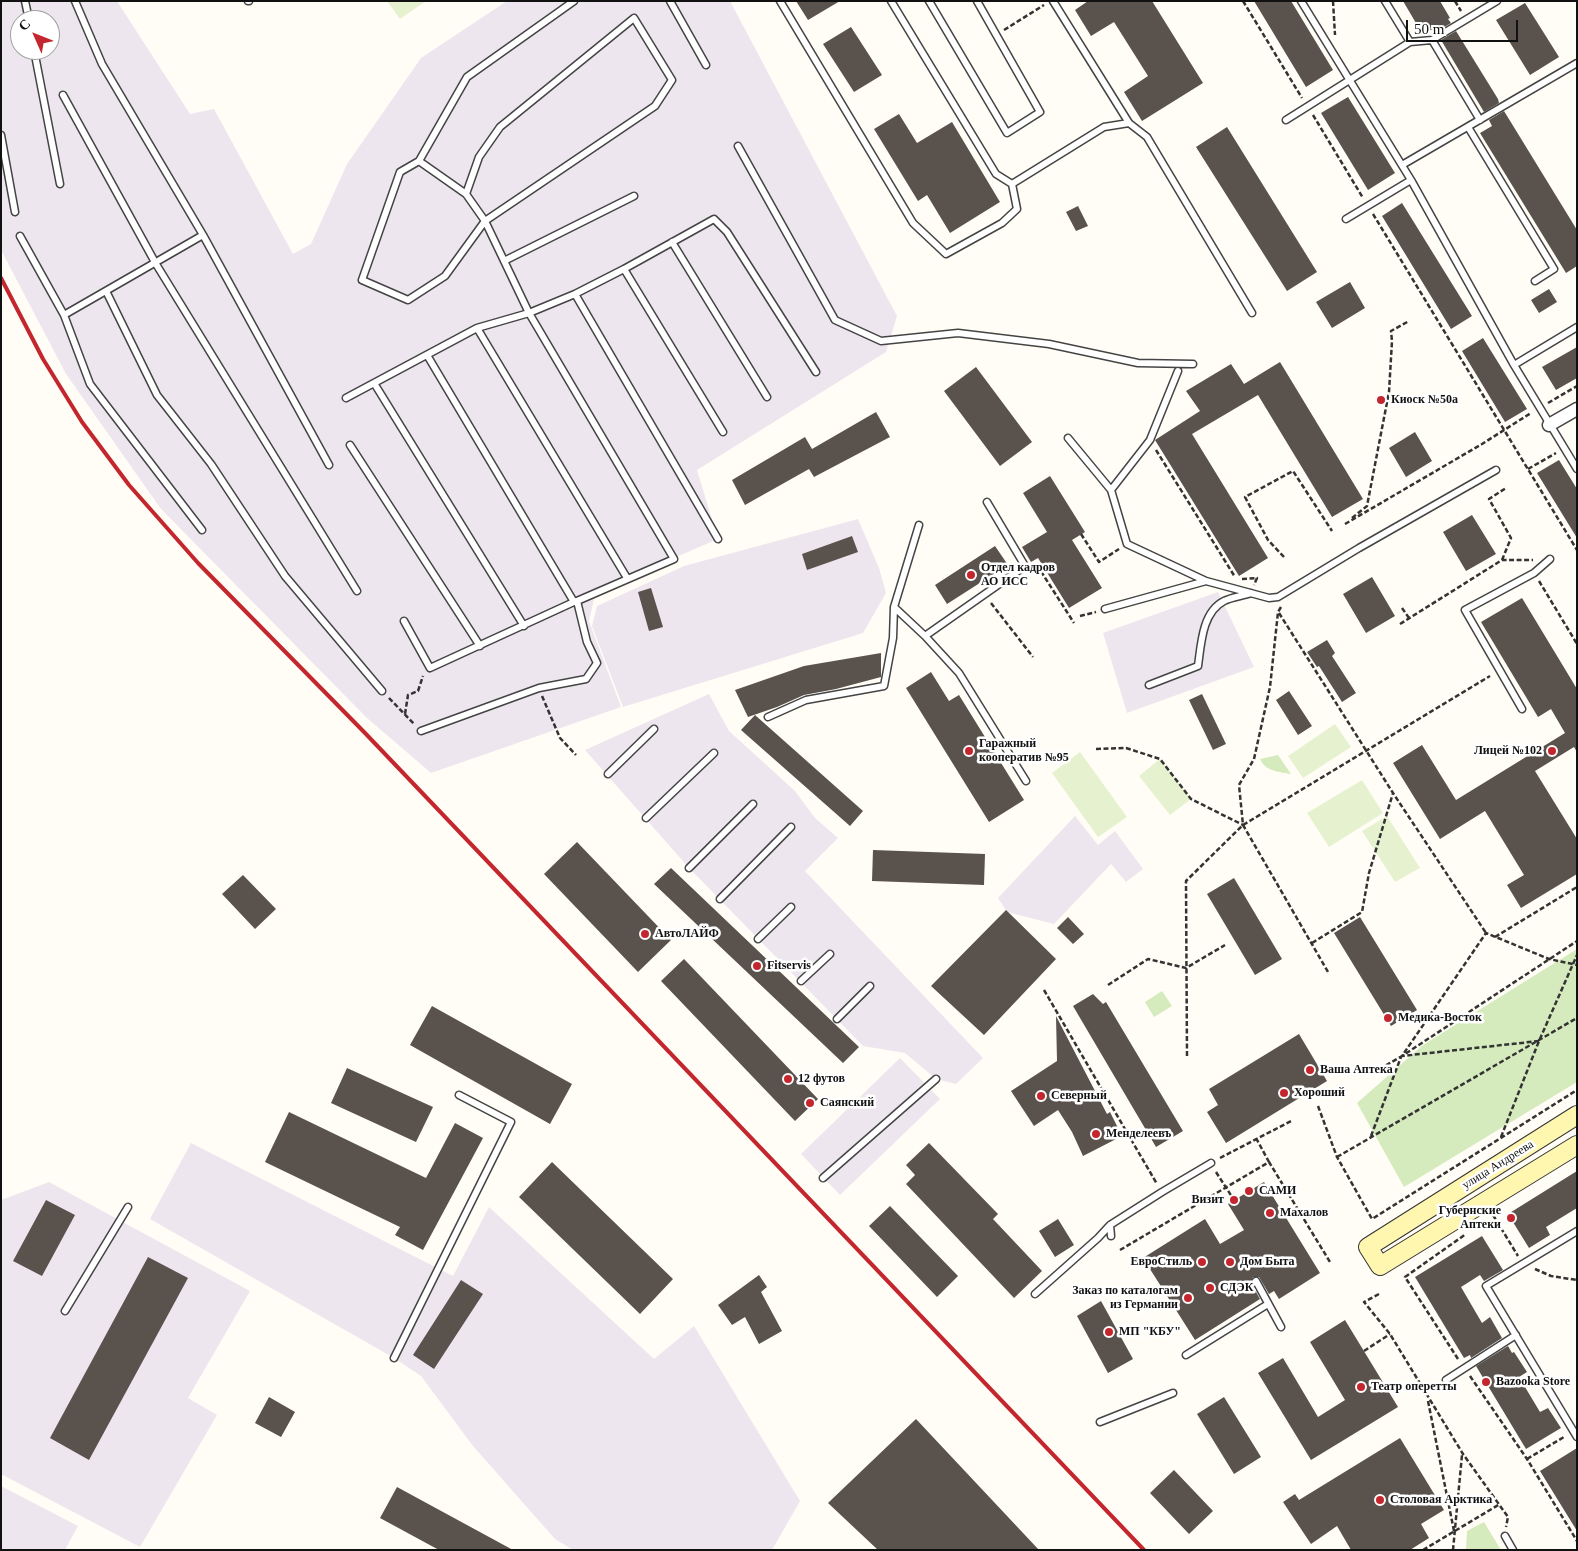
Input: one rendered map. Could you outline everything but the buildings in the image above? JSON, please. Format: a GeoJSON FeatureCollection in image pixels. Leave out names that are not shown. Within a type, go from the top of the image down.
{"type":"FeatureCollection","features":[{"type":"Feature","properties":{"kind":"street"},"geometry":{"type":"LineString","coordinates":[[1549,425],[1577,409]]}},
{"type":"Feature","properties":{"kind":"street","name":"улица Андреева"},"geometry":{"type":"LineString","coordinates":[[1577,1115],[1368,1247],[1380,1266],[1577,1144]]}},
{"type":"Feature","properties":{"kind":"lane"},"geometry":{"type":"LineString","coordinates":[[75,1],[102,64],[203,236],[329,465]]}},
{"type":"Feature","properties":{"kind":"lane"},"geometry":{"type":"LineString","coordinates":[[466,194],[479,157],[500,127],[634,18],[672,80],[655,106],[486,221],[445,276],[408,300],[362,280],[400,172],[418,161],[467,77],[574,1]]}},
{"type":"Feature","properties":{"kind":"lane"},"geometry":{"type":"LineString","coordinates":[[670,1],[706,65]]}},
{"type":"Feature","properties":{"kind":"lane"},"geometry":{"type":"LineString","coordinates":[[780,1],[913,223],[946,254],[1002,223],[1017,209],[1012,184],[996,174],[891,1]]}},
{"type":"Feature","properties":{"kind":"lane"},"geometry":{"type":"LineString","coordinates":[[929,1],[1006,133],[1040,112],[977,1]]}},
{"type":"Feature","properties":{"kind":"lane"},"geometry":{"type":"LineString","coordinates":[[1051,1],[1129,123],[1147,137],[1252,313]]}},
{"type":"Feature","properties":{"kind":"lane"},"geometry":{"type":"LineString","coordinates":[[1300,1],[1411,180],[1514,365],[1577,469]]}},
{"type":"Feature","properties":{"kind":"lane"},"geometry":{"type":"LineString","coordinates":[[1385,1],[1410,42]]}},
{"type":"Feature","properties":{"kind":"lane"},"geometry":{"type":"LineString","coordinates":[[1286,120],[1410,42],[1432,40],[1497,1]]}},
{"type":"Feature","properties":{"kind":"lane"},"geometry":{"type":"LineString","coordinates":[[1432,40],[1480,120]]}},
{"type":"Feature","properties":{"kind":"lane"},"geometry":{"type":"LineString","coordinates":[[36,60],[60,184]]}},
{"type":"Feature","properties":{"kind":"lane"},"geometry":{"type":"LineString","coordinates":[[1402,165],[1577,63]]}},
{"type":"Feature","properties":{"kind":"lane"},"geometry":{"type":"LineString","coordinates":[[63,95],[156,264],[358,591]]}},
{"type":"Feature","properties":{"kind":"lane"},"geometry":{"type":"LineString","coordinates":[[1012,184],[1104,127],[1129,123]]}},
{"type":"Feature","properties":{"kind":"lane"},"geometry":{"type":"LineString","coordinates":[[1468,127],[1554,268],[1534,281]]}},
{"type":"Feature","properties":{"kind":"lane"},"geometry":{"type":"LineString","coordinates":[[1,135],[15,212]]}},
{"type":"Feature","properties":{"kind":"lane"},"geometry":{"type":"LineString","coordinates":[[738,146],[834,320],[881,341],[958,333],[1049,344],[1138,363],[1193,364]]}},
{"type":"Feature","properties":{"kind":"lane"},"geometry":{"type":"LineString","coordinates":[[404,621],[430,668],[674,558],[529,313],[486,221],[466,194],[418,161]]}},
{"type":"Feature","properties":{"kind":"lane"},"geometry":{"type":"LineString","coordinates":[[1346,219],[1411,180]]}},
{"type":"Feature","properties":{"kind":"lane"},"geometry":{"type":"LineString","coordinates":[[504,261],[634,196]]}},
{"type":"Feature","properties":{"kind":"lane"},"geometry":{"type":"LineString","coordinates":[[346,398],[477,328],[529,313],[575,294],[714,219],[728,232],[816,372]]}},
{"type":"Feature","properties":{"kind":"lane"},"geometry":{"type":"LineString","coordinates":[[20,236],[64,315],[90,384],[202,530]]}},
{"type":"Feature","properties":{"kind":"lane"},"geometry":{"type":"LineString","coordinates":[[64,315],[203,236]]}},
{"type":"Feature","properties":{"kind":"lane"},"geometry":{"type":"LineString","coordinates":[[672,242],[767,397]]}},
{"type":"Feature","properties":{"kind":"lane"},"geometry":{"type":"LineString","coordinates":[[624,269],[723,432]]}},
{"type":"Feature","properties":{"kind":"lane"},"geometry":{"type":"LineString","coordinates":[[106,291],[157,395],[211,464],[286,576],[382,691]]}},
{"type":"Feature","properties":{"kind":"lane"},"geometry":{"type":"LineString","coordinates":[[575,294],[718,539]]}},
{"type":"Feature","properties":{"kind":"lane"},"geometry":{"type":"LineString","coordinates":[[1514,365],[1577,327]]}},
{"type":"Feature","properties":{"kind":"lane"},"geometry":{"type":"LineString","coordinates":[[477,328],[627,578]]}},
{"type":"Feature","properties":{"kind":"lane"},"geometry":{"type":"LineString","coordinates":[[421,731],[539,688],[586,678],[597,663],[587,642],[575,602],[427,355]]}},
{"type":"Feature","properties":{"kind":"lane"},"geometry":{"type":"LineString","coordinates":[[1111,490],[1150,440],[1178,371]]}},
{"type":"Feature","properties":{"kind":"lane"},"geometry":{"type":"LineString","coordinates":[[374,383],[524,626]]}},
{"type":"Feature","properties":{"kind":"lane"},"geometry":{"type":"LineString","coordinates":[[1068,438],[1111,490],[1127,544],[1206,581],[1269,598],[1278,597],[1359,548],[1496,470]]}},
{"type":"Feature","properties":{"kind":"lane"},"geometry":{"type":"LineString","coordinates":[[350,445],[480,646]]}},
{"type":"Feature","properties":{"kind":"lane"},"geometry":{"type":"LineString","coordinates":[[925,636],[1025,566],[987,502]]}},
{"type":"Feature","properties":{"kind":"lane"},"geometry":{"type":"LineString","coordinates":[[768,717],[806,700],[884,686],[893,638],[894,607],[919,525]]}},
{"type":"Feature","properties":{"kind":"lane"},"geometry":{"type":"LineString","coordinates":[[1522,708],[1465,610],[1534,573],[1550,559]]}},
{"type":"Feature","properties":{"kind":"lane"},"geometry":{"type":"LineString","coordinates":[[1105,609],[1206,581]]}},
{"type":"Feature","properties":{"kind":"lane"},"geometry":{"type":"LineString","coordinates":[[1149,685],[1198,666],[1202,636],[1211,613],[1223,602],[1251,593]]}},
{"type":"Feature","properties":{"kind":"lane"},"geometry":{"type":"LineString","coordinates":[[894,607],[925,636],[958,673],[1026,781]]}},
{"type":"Feature","properties":{"kind":"lane"},"geometry":{"type":"LineString","coordinates":[[608,774],[654,728]]}},
{"type":"Feature","properties":{"kind":"lane"},"geometry":{"type":"LineString","coordinates":[[646,818],[714,753]]}},
{"type":"Feature","properties":{"kind":"lane"},"geometry":{"type":"LineString","coordinates":[[689,868],[753,804]]}},
{"type":"Feature","properties":{"kind":"lane"},"geometry":{"type":"LineString","coordinates":[[720,899],[791,827]]}},
{"type":"Feature","properties":{"kind":"lane"},"geometry":{"type":"LineString","coordinates":[[758,939],[791,908]]}},
{"type":"Feature","properties":{"kind":"lane"},"geometry":{"type":"LineString","coordinates":[[801,981],[830,954]]}},
{"type":"Feature","properties":{"kind":"lane"},"geometry":{"type":"LineString","coordinates":[[837,1019],[870,986]]}},
{"type":"Feature","properties":{"kind":"lane"},"geometry":{"type":"LineString","coordinates":[[823,1178],[936,1079]]}},
{"type":"Feature","properties":{"kind":"lane"},"geometry":{"type":"LineString","coordinates":[[394,1358],[511,1122],[459,1095]]}},
{"type":"Feature","properties":{"kind":"lane"},"geometry":{"type":"LineString","coordinates":[[1035,1294],[1110,1225],[1211,1163]]}},
{"type":"Feature","properties":{"kind":"lane"},"geometry":{"type":"LineString","coordinates":[[65,1311],[128,1207]]}},
{"type":"Feature","properties":{"kind":"lane"},"geometry":{"type":"LineString","coordinates":[[1110,1225],[1111,1236]]}},
{"type":"Feature","properties":{"kind":"lane"},"geometry":{"type":"LineString","coordinates":[[1575,1434],[1486,1286],[1577,1231]]}},
{"type":"Feature","properties":{"kind":"lane"},"geometry":{"type":"LineString","coordinates":[[1256,1281],[1281,1327]]}},
{"type":"Feature","properties":{"kind":"lane"},"geometry":{"type":"LineString","coordinates":[[1186,1354],[1268,1304]]}},
{"type":"Feature","properties":{"kind":"lane"},"geometry":{"type":"LineString","coordinates":[[1446,1380],[1516,1335]]}},
{"type":"Feature","properties":{"kind":"lane"},"geometry":{"type":"LineString","coordinates":[[1100,1422],[1173,1393]]}},
{"type":"Feature","properties":{"kind":"lane"},"geometry":{"type":"LineString","coordinates":[[1505,1536],[1513,1550]]}},
{"type":"Feature","properties":{"kind":"path"},"geometry":{"type":"LineString","coordinates":[[996,35],[1051,1]]}},
{"type":"Feature","properties":{"kind":"path"},"geometry":{"type":"LineString","coordinates":[[1333,1],[1336,59]]}},
{"type":"Feature","properties":{"kind":"path"},"geometry":{"type":"LineString","coordinates":[[1409,321],[1390,331],[1392,341],[1389,392],[1368,506],[1346,524],[1577,386]]}},
{"type":"Feature","properties":{"kind":"path"},"geometry":{"type":"LineString","coordinates":[[1504,430],[1577,550]]}},
{"type":"Feature","properties":{"kind":"path"},"geometry":{"type":"LineString","coordinates":[[1150,440],[1236,579],[1257,578]]}},
{"type":"Feature","properties":{"kind":"path"},"geometry":{"type":"LineString","coordinates":[[1528,470],[1564,449]]}},
{"type":"Feature","properties":{"kind":"path"},"geometry":{"type":"LineString","coordinates":[[1284,557],[1268,540],[1246,497],[1293,471],[1332,531]]}},
{"type":"Feature","properties":{"kind":"path"},"geometry":{"type":"LineString","coordinates":[[1502,560],[1511,538],[1489,500],[1506,488]]}},
{"type":"Feature","properties":{"kind":"path"},"geometry":{"type":"LineString","coordinates":[[1081,534],[1099,562],[1127,544]]}},
{"type":"Feature","properties":{"kind":"path"},"geometry":{"type":"LineString","coordinates":[[1400,624],[1502,560],[1550,559]]}},
{"type":"Feature","properties":{"kind":"path"},"geometry":{"type":"LineString","coordinates":[[1034,571],[1042,573],[1074,623]]}},
{"type":"Feature","properties":{"kind":"path"},"geometry":{"type":"LineString","coordinates":[[1534,573],[1577,644]]}},
{"type":"Feature","properties":{"kind":"path"},"geometry":{"type":"LineString","coordinates":[[1297,586],[1278,612],[1270,687],[1254,759],[1239,785],[1243,824],[1328,972]]}},
{"type":"Feature","properties":{"kind":"path"},"geometry":{"type":"LineString","coordinates":[[984,594],[1033,657]]}},
{"type":"Feature","properties":{"kind":"path"},"geometry":{"type":"LineString","coordinates":[[1402,608],[1409,618]]}},
{"type":"Feature","properties":{"kind":"path"},"geometry":{"type":"LineString","coordinates":[[1080,616],[1105,609]]}},
{"type":"Feature","properties":{"kind":"path"},"geometry":{"type":"LineString","coordinates":[[1278,612],[1393,793],[1486,934],[1548,959],[1577,965]]}},
{"type":"Feature","properties":{"kind":"path"},"geometry":{"type":"LineString","coordinates":[[405,714],[408,695],[418,691],[422,676],[430,668]]}},
{"type":"Feature","properties":{"kind":"path"},"geometry":{"type":"LineString","coordinates":[[1187,1056],[1186,882],[1243,824],[1500,670]]}},
{"type":"Feature","properties":{"kind":"path"},"geometry":{"type":"LineString","coordinates":[[539,688],[560,738],[576,755]]}},
{"type":"Feature","properties":{"kind":"path"},"geometry":{"type":"LineString","coordinates":[[382,691],[421,731]]}},
{"type":"Feature","properties":{"kind":"path"},"geometry":{"type":"LineString","coordinates":[[1096,749],[1126,748],[1160,758],[1191,799],[1243,824]]}},
{"type":"Feature","properties":{"kind":"path"},"geometry":{"type":"LineString","coordinates":[[1312,943],[1362,912],[1369,873],[1393,793]]}},
{"type":"Feature","properties":{"kind":"path"},"geometry":{"type":"LineString","coordinates":[[1495,937],[1577,887]]}},
{"type":"Feature","properties":{"kind":"path"},"geometry":{"type":"LineString","coordinates":[[1370,1136],[1402,1056],[1486,934]]}},
{"type":"Feature","properties":{"kind":"path"},"geometry":{"type":"LineString","coordinates":[[1373,1073],[1577,941]]}},
{"type":"Feature","properties":{"kind":"path"},"geometry":{"type":"LineString","coordinates":[[1108,985],[1148,959],[1186,968],[1225,945]]}},
{"type":"Feature","properties":{"kind":"path"},"geometry":{"type":"LineString","coordinates":[[1500,1138],[1539,1041],[1577,955]]}},
{"type":"Feature","properties":{"kind":"path"},"geometry":{"type":"LineString","coordinates":[[1044,990],[1162,1192]]}},
{"type":"Feature","properties":{"kind":"path"},"geometry":{"type":"LineString","coordinates":[[1336,1157],[1577,1018]]}},
{"type":"Feature","properties":{"kind":"path"},"geometry":{"type":"LineString","coordinates":[[1402,1056],[1539,1041]]}},
{"type":"Feature","properties":{"kind":"path"},"geometry":{"type":"LineString","coordinates":[[1318,1106],[1336,1157],[1372,1218],[1577,1090]]}},
{"type":"Feature","properties":{"kind":"path"},"geometry":{"type":"LineString","coordinates":[[1234,1200],[1211,1163],[1293,1120]]}},
{"type":"Feature","properties":{"kind":"path"},"geometry":{"type":"LineString","coordinates":[[1256,1138],[1330,1262]]}},
{"type":"Feature","properties":{"kind":"path"},"geometry":{"type":"LineString","coordinates":[[1120,1250],[1269,1162]]}},
{"type":"Feature","properties":{"kind":"path"},"geometry":{"type":"LineString","coordinates":[[1405,1277],[1464,1369],[1527,1459],[1577,1541]]}},
{"type":"Feature","properties":{"kind":"path"},"geometry":{"type":"LineString","coordinates":[[1379,1294],[1364,1302],[1390,1334],[1462,1454],[1508,1517],[1505,1536]]}},
{"type":"Feature","properties":{"kind":"path"},"geometry":{"type":"LineString","coordinates":[[1364,1351],[1390,1334]]}},
{"type":"Feature","properties":{"kind":"path"},"geometry":{"type":"LineString","coordinates":[[1428,1397],[1454,1531]]}},
{"type":"Feature","properties":{"kind":"path"},"geometry":{"type":"LineString","coordinates":[[1527,1459],[1575,1434]]}},
{"type":"Feature","properties":{"kind":"path"},"geometry":{"type":"LineString","coordinates":[[1453,1550],[1462,1454]]}},
{"type":"Feature","properties":{"kind":"path"},"geometry":{"type":"LineString","coordinates":[[1423,1550],[1500,1504]]}},
{"type":"Feature","properties":{"kind":"shaded area"},"geometry":{"type":"Polygon","coordinates":[[[1,1],[117,1],[190,114],[214,109],[293,254],[311,244],[347,164],[421,58],[507,1],[730,1],[897,316],[886,352],[697,470],[718,539],[627,578],[594,599],[589,621],[621,707],[431,773],[367,718],[161,509],[66,374],[1,250],[1,1]]]}},
{"type":"Feature","properties":{"kind":"shaded area"},"geometry":{"type":"Polygon","coordinates":[[[858,519],[879,568],[886,593],[863,633],[623,707],[592,626],[597,606],[684,566],[858,519]]]}},
{"type":"Feature","properties":{"kind":"shaded area"},"geometry":{"type":"Polygon","coordinates":[[[1218,592],[1254,667],[1127,713],[1103,633],[1218,592]]]}},
{"type":"Feature","properties":{"kind":"shaded area"},"geometry":{"type":"Polygon","coordinates":[[[709,694],[729,731],[795,791],[815,818],[838,838],[805,871],[983,1058],[956,1084],[936,1079],[905,1053],[863,1046],[689,868],[585,750],[709,694]]]}},
{"type":"Feature","properties":{"kind":"shaded area"},"geometry":{"type":"Polygon","coordinates":[[[1075,816],[1098,845],[1115,831],[1143,869],[1126,882],[1111,864],[1054,924],[1007,912],[998,898],[1075,816]]]}},
{"type":"Feature","properties":{"kind":"shaded area"},"geometry":{"type":"Polygon","coordinates":[[[900,1058],[940,1099],[840,1195],[801,1154],[900,1058]]]}},
{"type":"Feature","properties":{"kind":"shaded area"},"geometry":{"type":"Polygon","coordinates":[[[191,1143],[453,1276],[489,1207],[654,1359],[694,1326],[800,1501],[772,1550],[573,1550],[555,1539],[473,1446],[421,1376],[394,1358],[150,1219],[191,1143]]]}},
{"type":"Feature","properties":{"kind":"shaded area"},"geometry":{"type":"Polygon","coordinates":[[[49,1182],[250,1291],[188,1398],[217,1415],[140,1547],[1,1474],[1,1200],[49,1182]]]}},
{"type":"Feature","properties":{"kind":"shaded area"},"geometry":{"type":"Polygon","coordinates":[[[1,1486],[78,1526],[65,1550],[1,1550],[1,1486]]]}},
{"type":"Feature","properties":{"kind":"green space"},"geometry":{"type":"Polygon","coordinates":[[[387,1],[426,1],[400,19],[387,1]]]}},
{"type":"Feature","properties":{"kind":"green space"},"geometry":{"type":"Polygon","coordinates":[[[1335,724],[1351,747],[1303,778],[1288,756],[1335,724]]]}},
{"type":"Feature","properties":{"kind":"green space"},"geometry":{"type":"Polygon","coordinates":[[[1080,752],[1127,817],[1098,837],[1052,773],[1080,752]]]}},
{"type":"Feature","properties":{"kind":"green space"},"geometry":{"type":"Polygon","coordinates":[[[1278,755],[1291,774],[1277,772],[1265,766],[1260,759],[1278,755]]]}},
{"type":"Feature","properties":{"kind":"green space"},"geometry":{"type":"Polygon","coordinates":[[[1160,759],[1191,799],[1170,815],[1139,776],[1160,759]]]}},
{"type":"Feature","properties":{"kind":"green space"},"geometry":{"type":"Polygon","coordinates":[[[1362,780],[1383,813],[1329,847],[1307,813],[1362,780]]]}},
{"type":"Feature","properties":{"kind":"green space"},"geometry":{"type":"Polygon","coordinates":[[[1387,816],[1420,868],[1395,882],[1362,831],[1387,816]]]}},
{"type":"Feature","properties":{"kind":"green space"},"geometry":{"type":"Polygon","coordinates":[[[1577,949],[1577,1082],[1404,1187],[1357,1103],[1423,1045],[1577,949]]]}},
{"type":"Feature","properties":{"kind":"green space"},"geometry":{"type":"Polygon","coordinates":[[[1162,991],[1172,1006],[1154,1017],[1145,1002],[1162,991]]]}},
{"type":"Feature","properties":{"kind":"green space"},"geometry":{"type":"Polygon","coordinates":[[[1484,1522],[1501,1550],[1466,1550],[1467,1531],[1484,1522]]]}},
{"type":"Feature","properties":{"kind":"railway"},"geometry":{"type":"LineString","coordinates":[[1,278],[43,359],[82,422],[129,485],[198,563],[365,733],[1144,1550]]}},
{"type":"Feature","properties":{"kind":"place","name":"Киоск №50а"},"geometry":{"type":"Point","coordinates":[1381,400]}},
{"type":"Feature","properties":{"kind":"place","name":"Отдел кадров АО ИСС"},"geometry":{"type":"Point","coordinates":[971,575]}},
{"type":"Feature","properties":{"kind":"place","name":"Гаражный кооператив №95"},"geometry":{"type":"Point","coordinates":[969,751]}},
{"type":"Feature","properties":{"kind":"place","name":"Лицей №102"},"geometry":{"type":"Point","coordinates":[1552,751]}},
{"type":"Feature","properties":{"kind":"place","name":"АвтоЛАЙФ"},"geometry":{"type":"Point","coordinates":[645,934]}},
{"type":"Feature","properties":{"kind":"place","name":"Fitservis"},"geometry":{"type":"Point","coordinates":[757,966]}},
{"type":"Feature","properties":{"kind":"place","name":"Медика-Восток"},"geometry":{"type":"Point","coordinates":[1388,1018]}},
{"type":"Feature","properties":{"kind":"place","name":"Ваша Аптека"},"geometry":{"type":"Point","coordinates":[1310,1070]}},
{"type":"Feature","properties":{"kind":"place","name":"12 футов"},"geometry":{"type":"Point","coordinates":[788,1079]}},
{"type":"Feature","properties":{"kind":"place","name":"Хороший"},"geometry":{"type":"Point","coordinates":[1284,1093]}},
{"type":"Feature","properties":{"kind":"place","name":"Северный"},"geometry":{"type":"Point","coordinates":[1041,1096]}},
{"type":"Feature","properties":{"kind":"place","name":"Саянский"},"geometry":{"type":"Point","coordinates":[810,1103]}},
{"type":"Feature","properties":{"kind":"place","name":"Менделеевъ"},"geometry":{"type":"Point","coordinates":[1096,1134]}},
{"type":"Feature","properties":{"kind":"place","name":"САМИ"},"geometry":{"type":"Point","coordinates":[1249,1191]}},
{"type":"Feature","properties":{"kind":"place","name":"Визит"},"geometry":{"type":"Point","coordinates":[1234,1200]}},
{"type":"Feature","properties":{"kind":"place","name":"Махалов"},"geometry":{"type":"Point","coordinates":[1270,1213]}},
{"type":"Feature","properties":{"kind":"place","name":"Губернские Аптеки"},"geometry":{"type":"Point","coordinates":[1511,1218]}},
{"type":"Feature","properties":{"kind":"place","name":"ЕвроСтиль"},"geometry":{"type":"Point","coordinates":[1202,1262]}},
{"type":"Feature","properties":{"kind":"place","name":"Дом Быта"},"geometry":{"type":"Point","coordinates":[1230,1262]}},
{"type":"Feature","properties":{"kind":"place","name":"СДЭК"},"geometry":{"type":"Point","coordinates":[1210,1288]}},
{"type":"Feature","properties":{"kind":"place","name":"Заказ по каталогам из Германии"},"geometry":{"type":"Point","coordinates":[1188,1298]}},
{"type":"Feature","properties":{"kind":"place","name":"МП \"КБУ\""},"geometry":{"type":"Point","coordinates":[1109,1332]}},
{"type":"Feature","properties":{"kind":"place","name":"Bazooka Store"},"geometry":{"type":"Point","coordinates":[1486,1382]}},
{"type":"Feature","properties":{"kind":"place","name":"Театр оперетты"},"geometry":{"type":"Point","coordinates":[1361,1387]}},
{"type":"Feature","properties":{"kind":"place","name":"Столовая Арктика"},"geometry":{"type":"Point","coordinates":[1380,1500]}}]}
